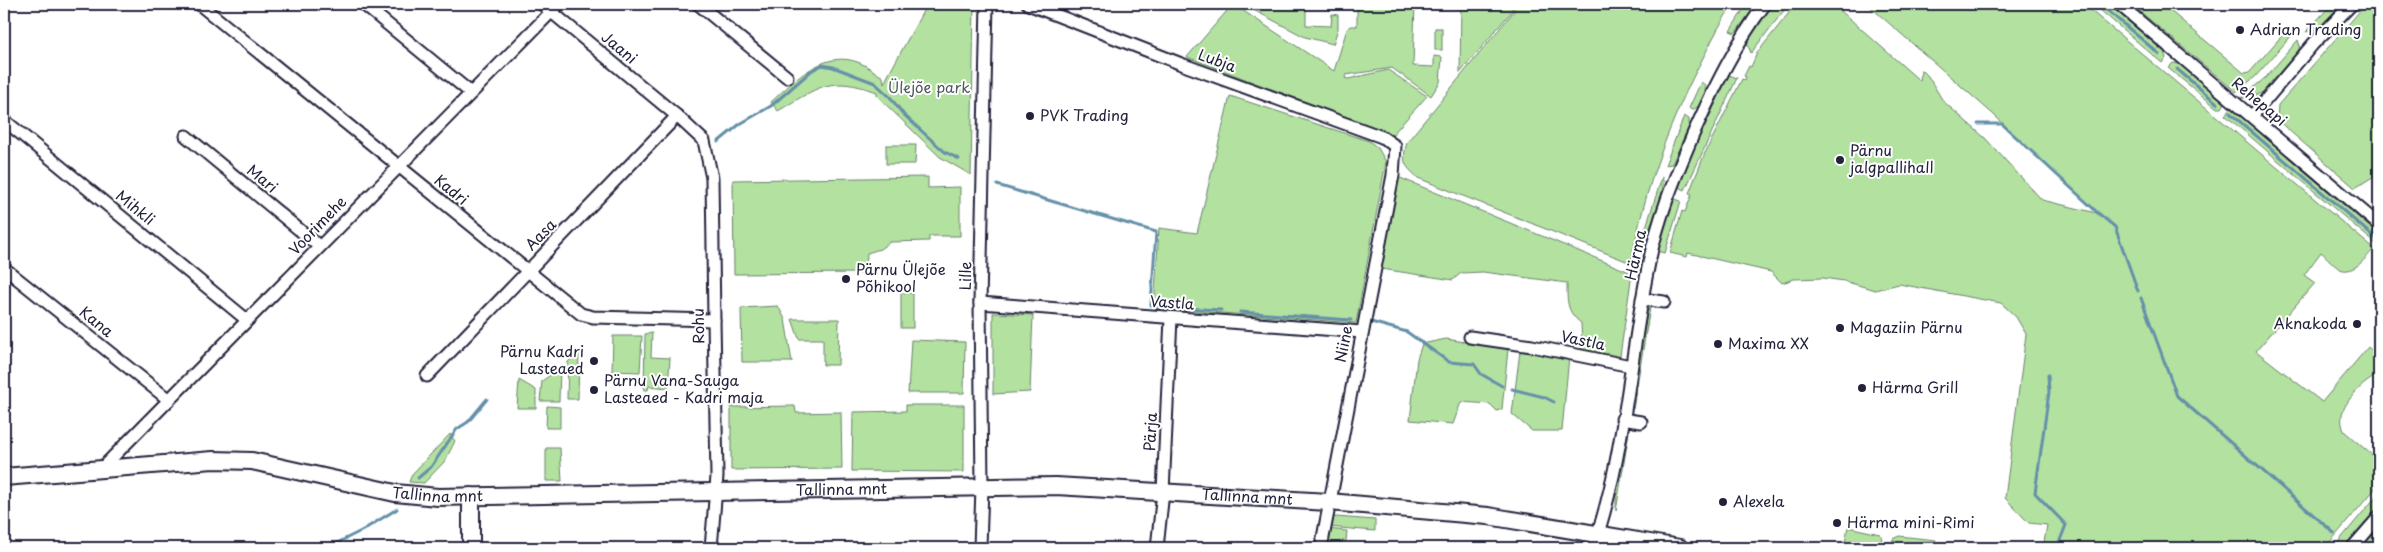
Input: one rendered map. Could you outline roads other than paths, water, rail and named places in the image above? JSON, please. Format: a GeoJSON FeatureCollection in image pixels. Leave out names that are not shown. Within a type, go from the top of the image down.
{"type":"FeatureCollection","features":[{"type":"Feature","properties":{"kind":"main road","name":"Tallinna mnt"},"geometry":{"type":"LineString","coordinates":[[4,477],[213,460],[252,462],[395,493],[438,497],[1056,486],[1329,502],[1488,516],[1595,541],[1680,548]]}},
{"type":"Feature","properties":{"kind":"main road"},"geometry":{"type":"LineString","coordinates":[[471,496],[471,548]]}},
{"type":"Feature","properties":{"kind":"street","name":"Kadri"},"geometry":{"type":"LineString","coordinates":[[199,4],[581,314],[593,317],[714,320]]}},
{"type":"Feature","properties":{"kind":"street"},"geometry":{"type":"LineString","coordinates":[[363,4],[471,93]]}},
{"type":"Feature","properties":{"kind":"street"},"geometry":{"type":"LineString","coordinates":[[698,4],[787,77]]}},
{"type":"Feature","properties":{"kind":"street","name":"Lille"},"geometry":{"type":"LineString","coordinates":[[980,548],[982,487],[980,303],[987,4]]}},
{"type":"Feature","properties":{"kind":"street","name":"Lubja"},"geometry":{"type":"LineString","coordinates":[[1028,4],[1184,65],[1382,137],[1395,146]]}},
{"type":"Feature","properties":{"kind":"street","name":"Härma"},"geometry":{"type":"LineString","coordinates":[[1595,541],[1622,419],[1642,299],[1659,220],[1668,190],[1724,69],[1765,4]]}},
{"type":"Feature","properties":{"kind":"street","name":"Rehepapi"},"geometry":{"type":"LineString","coordinates":[[2119,4],[2379,225]]}},
{"type":"Feature","properties":{"kind":"street"},"geometry":{"type":"LineString","coordinates":[[2252,116],[2313,44],[2352,4]]}},
{"type":"Feature","properties":{"kind":"street","name":"Voorimehe"},"geometry":{"type":"LineString","coordinates":[[100,470],[397,166],[471,93],[550,6]]}},
{"type":"Feature","properties":{"kind":"street","name":"Jaani"},"geometry":{"type":"LineString","coordinates":[[550,6],[677,116]]}},
{"type":"Feature","properties":{"kind":"street","name":"Aasa"},"geometry":{"type":"LineString","coordinates":[[427,376],[677,116]]}},
{"type":"Feature","properties":{"kind":"street","name":"Rohu"},"geometry":{"type":"LineString","coordinates":[[677,116],[704,141],[712,178],[716,491],[711,548]]}},
{"type":"Feature","properties":{"kind":"street","name":"Mihkli"},"geometry":{"type":"LineString","coordinates":[[4,120],[247,320]]}},
{"type":"Feature","properties":{"kind":"street","name":"Mari"},"geometry":{"type":"LineString","coordinates":[[186,136],[319,246]]}},
{"type":"Feature","properties":{"kind":"street","name":"Niine"},"geometry":{"type":"LineString","coordinates":[[1321,548],[1393,175],[1395,146]]}},
{"type":"Feature","properties":{"kind":"street","name":"Kana"},"geometry":{"type":"LineString","coordinates":[[4,268],[169,400]]}},
{"type":"Feature","properties":{"kind":"street"},"geometry":{"type":"LineString","coordinates":[[1642,299],[1664,302]]}},
{"type":"Feature","properties":{"kind":"street","name":"Vastla"},"geometry":{"type":"LineString","coordinates":[[980,303],[1362,332]]}},
{"type":"Feature","properties":{"kind":"street","name":"Pärja"},"geometry":{"type":"LineString","coordinates":[[1157,548],[1163,492],[1171,318]]}},
{"type":"Feature","properties":{"kind":"street","name":"Vastla"},"geometry":{"type":"LineString","coordinates":[[1470,337],[1532,346],[1631,366]]}},
{"type":"Feature","properties":{"kind":"street"},"geometry":{"type":"LineString","coordinates":[[1622,419],[1641,422]]}},
{"type":"Feature","properties":{"kind":"street"},"geometry":{"type":"LineString","coordinates":[[2352,548],[2379,517]]}},
{"type":"Feature","properties":{"kind":"waterway"},"geometry":{"type":"LineString","coordinates":[[2100,4],[2159,54]]}},
{"type":"Feature","properties":{"kind":"waterway"},"geometry":{"type":"LineString","coordinates":[[718,142],[740,124],[771,106],[811,71],[822,65],[833,67],[875,83],[890,97],[903,114],[926,135],[945,152],[959,159]]}},
{"type":"Feature","properties":{"kind":"waterway"},"geometry":{"type":"LineString","coordinates":[[2177,69],[2218,104]]}},
{"type":"Feature","properties":{"kind":"waterway"},"geometry":{"type":"LineString","coordinates":[[2230,113],[2375,238]]}},
{"type":"Feature","properties":{"kind":"waterway"},"geometry":{"type":"LineString","coordinates":[[1978,124],[2002,124],[2115,227],[2138,291]]}},
{"type":"Feature","properties":{"kind":"waterway"},"geometry":{"type":"LineString","coordinates":[[997,185],[1156,232],[1151,305],[1162,305]]}},
{"type":"Feature","properties":{"kind":"waterway"},"geometry":{"type":"LineString","coordinates":[[2141,298],[2177,396],[2334,533]]}},
{"type":"Feature","properties":{"kind":"waterway"},"geometry":{"type":"LineString","coordinates":[[1181,308],[1221,310]]}},
{"type":"Feature","properties":{"kind":"waterway"},"geometry":{"type":"LineString","coordinates":[[1240,312],[1351,320]]}},
{"type":"Feature","properties":{"kind":"waterway"},"geometry":{"type":"LineString","coordinates":[[1371,322],[1407,332],[1449,362],[1474,364],[1481,374],[1502,386]]}},
{"type":"Feature","properties":{"kind":"waterway"},"geometry":{"type":"LineString","coordinates":[[2048,375],[2049,392],[2035,493],[2066,525],[2057,548]]}},
{"type":"Feature","properties":{"kind":"waterway"},"geometry":{"type":"LineString","coordinates":[[1512,389],[1544,397],[1554,402]]}},
{"type":"Feature","properties":{"kind":"waterway"},"geometry":{"type":"LineString","coordinates":[[418,478],[431,467],[457,429],[468,422],[487,399]]}},
{"type":"Feature","properties":{"kind":"waterway"},"geometry":{"type":"LineString","coordinates":[[327,548],[363,530],[397,509]]}},
{"type":"Feature","properties":{"kind":"place","name":"Adrian Trading"},"geometry":{"type":"Point","coordinates":[2240,30]}},
{"type":"Feature","properties":{"kind":"place","name":"PVK Trading"},"geometry":{"type":"Point","coordinates":[1030,116]}},
{"type":"Feature","properties":{"kind":"place","name":"Pärnu jalgpallihall"},"geometry":{"type":"Point","coordinates":[1840,160]}},
{"type":"Feature","properties":{"kind":"place","name":"Pärnu Ülejõe Põhikool"},"geometry":{"type":"Point","coordinates":[846,279]}},
{"type":"Feature","properties":{"kind":"place","name":"Aknakoda"},"geometry":{"type":"Point","coordinates":[2357,324]}},
{"type":"Feature","properties":{"kind":"place","name":"Magaziin Pärnu"},"geometry":{"type":"Point","coordinates":[1840,328]}},
{"type":"Feature","properties":{"kind":"place","name":"Maxima XX"},"geometry":{"type":"Point","coordinates":[1718,344]}},
{"type":"Feature","properties":{"kind":"place","name":"Pärnu Kadri Lasteaed"},"geometry":{"type":"Point","coordinates":[594,361]}},
{"type":"Feature","properties":{"kind":"place","name":"Härma Grill"},"geometry":{"type":"Point","coordinates":[1862,388]}},
{"type":"Feature","properties":{"kind":"place","name":"Pärnu Vana-Sauga Lasteaed - Kadri maja"},"geometry":{"type":"Point","coordinates":[594,390]}},
{"type":"Feature","properties":{"kind":"place","name":"Alexela"},"geometry":{"type":"Point","coordinates":[1723,502]}},
{"type":"Feature","properties":{"kind":"place","name":"Härma mini-Rimi"},"geometry":{"type":"Point","coordinates":[1837,523]}},
{"type":"Feature","properties":{"kind":"park label","name":"Ülejõe park"},"geometry":{"type":"Point","coordinates":[929,88]}}]}
